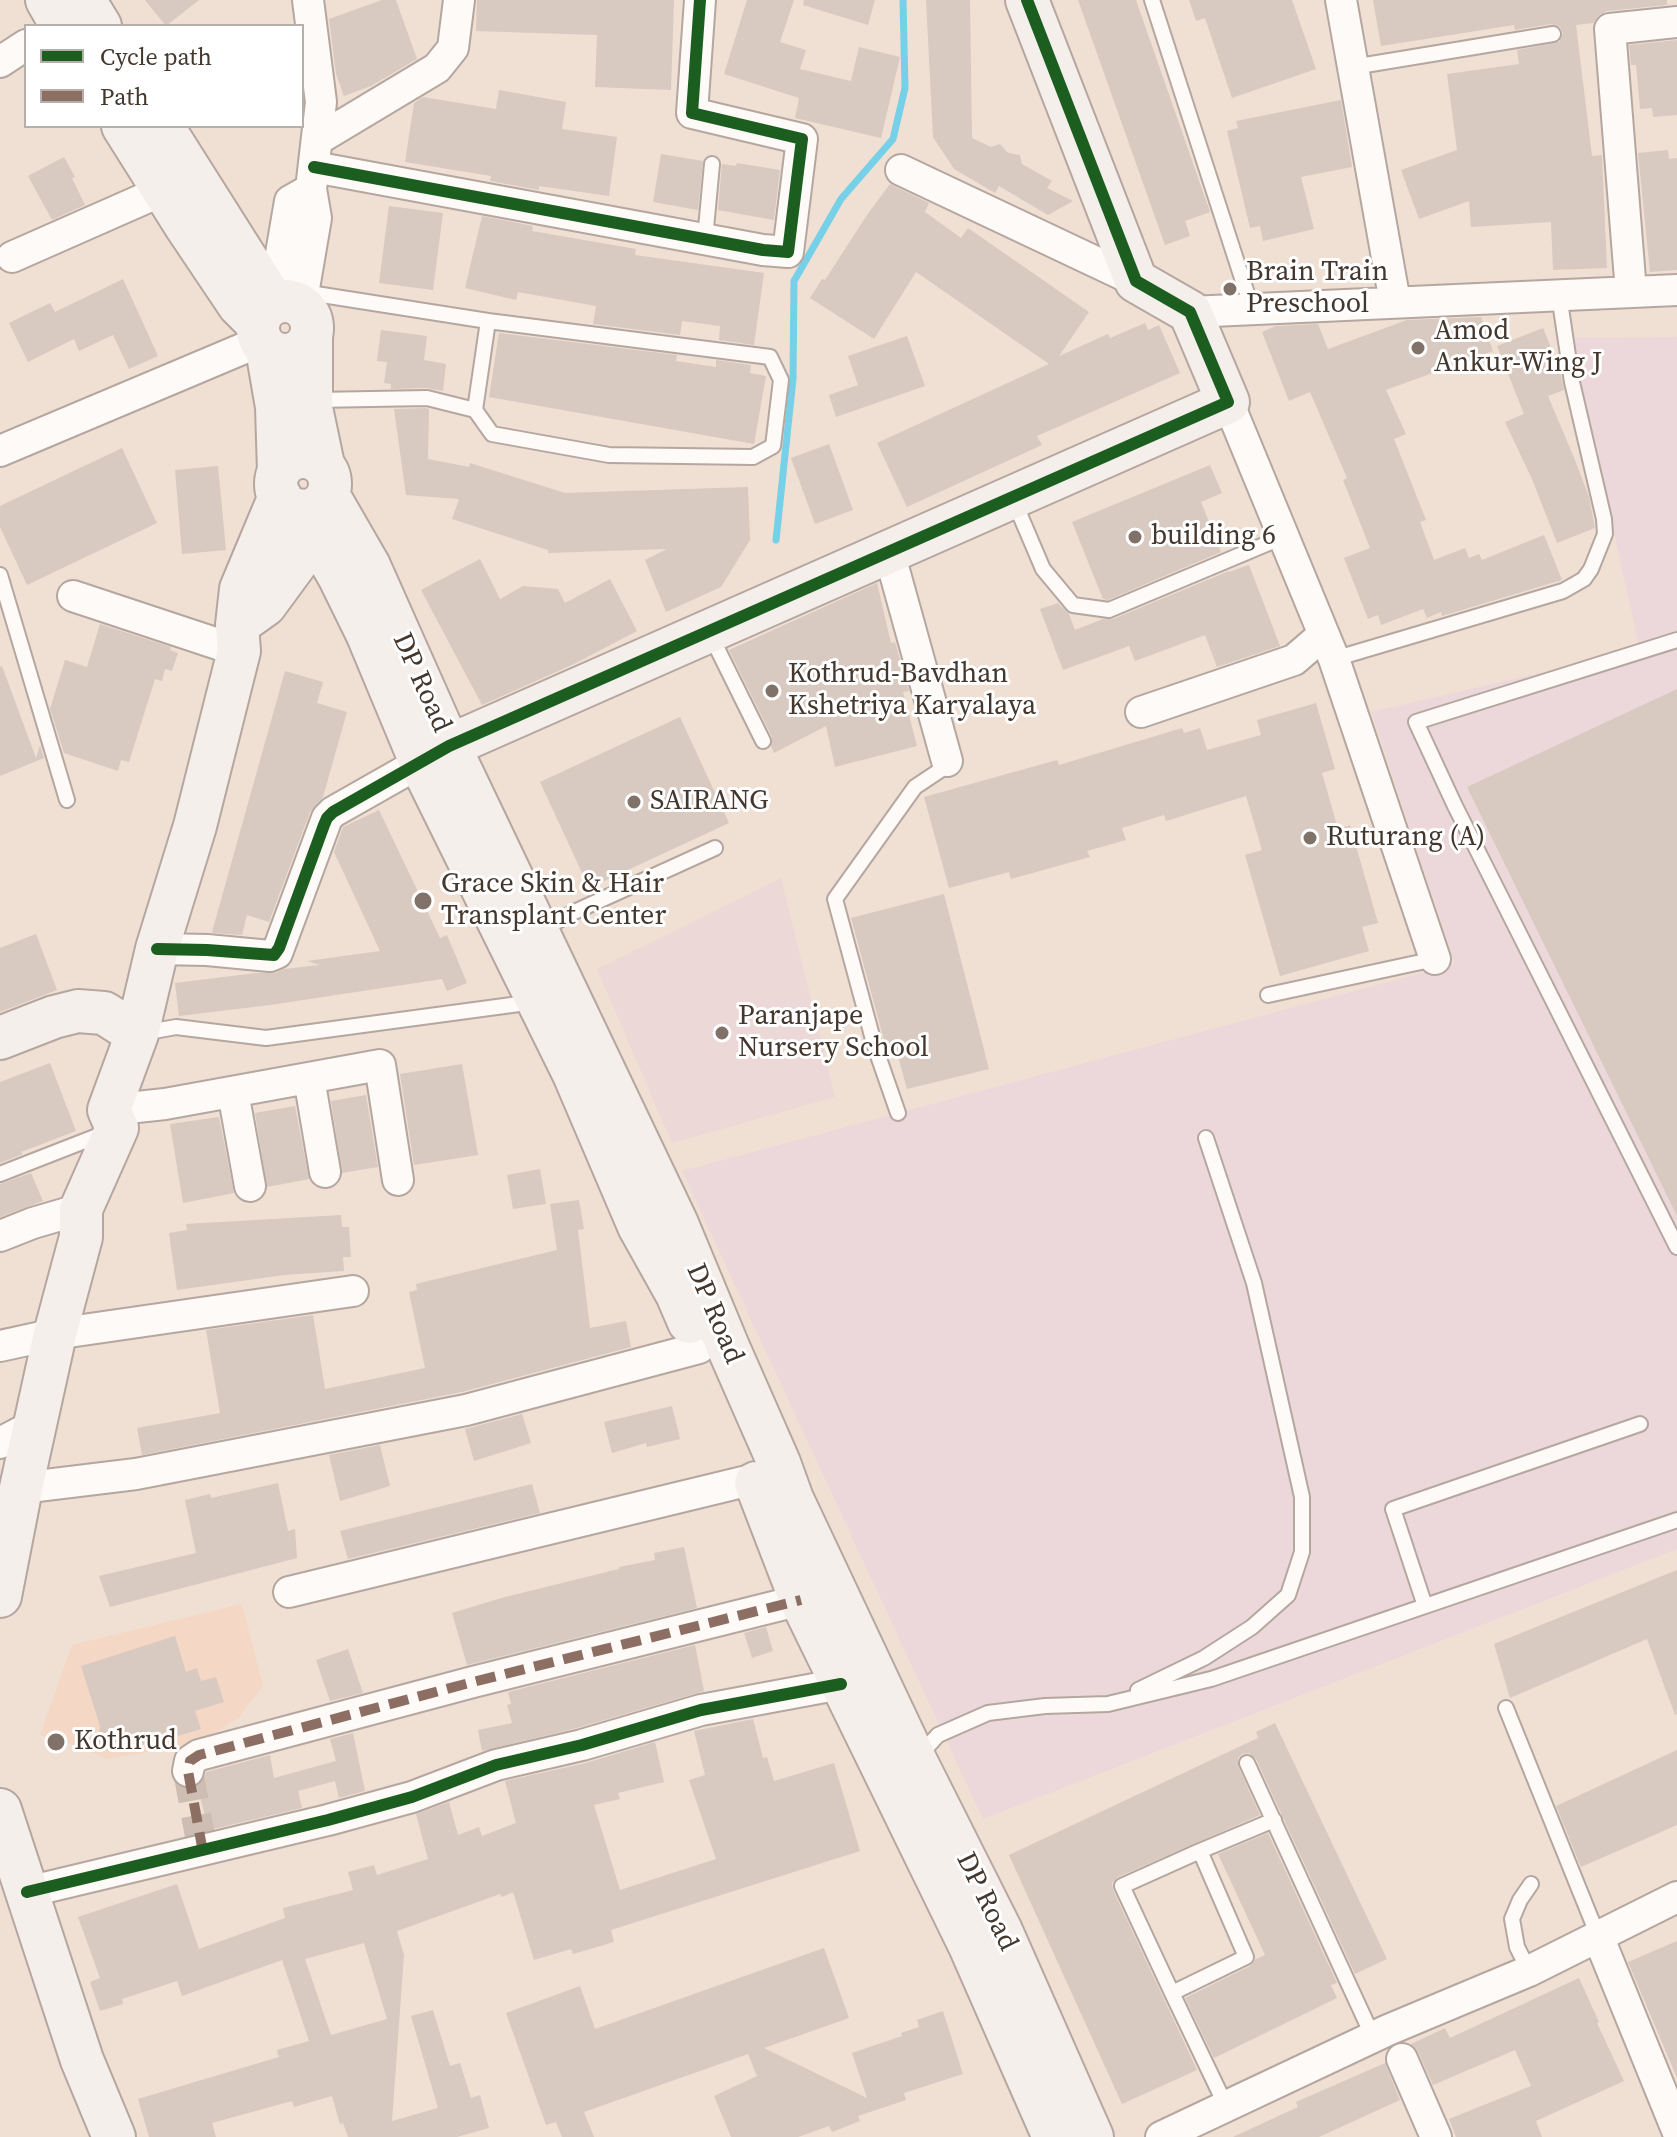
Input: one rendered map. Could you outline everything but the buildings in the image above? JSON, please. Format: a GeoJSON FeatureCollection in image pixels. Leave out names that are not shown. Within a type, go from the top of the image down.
{"type":"FeatureCollection","features":[{"type":"Feature","properties":{"kind":"main road"},"geometry":{"type":"LineString","coordinates":[[435,754],[1228,402],[1190,312],[1136,281],[1027,0]]}},
{"type":"Feature","properties":{"kind":"main road"},"geometry":{"type":"LineString","coordinates":[[124,128],[239,305],[282,319]]}},
{"type":"Feature","properties":{"kind":"main road"},"geometry":{"type":"LineString","coordinates":[[0,1596],[21,1488],[18,1434],[55,1334],[81,1237],[81,1209],[113,1119],[157,949],[195,826],[238,638],[301,556],[301,491],[311,400],[282,319],[163,128]]}},
{"type":"Feature","properties":{"kind":"main road"},"geometry":{"type":"LineString","coordinates":[[282,319],[277,407],[301,491]]}},
{"type":"Feature","properties":{"kind":"main road","name":"DP Road"},"geometry":{"type":"LineString","coordinates":[[301,491],[369,566],[435,754],[539,1002],[574,1074],[639,1226],[677,1294],[755,1479],[801,1600],[970,1946],[1054,2137]]}},
{"type":"Feature","properties":{"kind":"main road","name":"DP Road"},"geometry":{"type":"LineString","coordinates":[[435,754],[538,932],[677,1224],[792,1499],[915,1760],[1001,1931],[1092,2137]]}},
{"type":"Feature","properties":{"kind":"main road"},"geometry":{"type":"LineString","coordinates":[[0,1038],[78,1011],[104,1013],[137,1034]]}},
{"type":"Feature","properties":{"kind":"main road"},"geometry":{"type":"LineString","coordinates":[[0,1810],[82,2060],[114,2137]]}},
{"type":"Feature","properties":{"kind":"street"},"geometry":{"type":"LineString","coordinates":[[308,0],[321,102],[314,165]]}},
{"type":"Feature","properties":{"kind":"street"},"geometry":{"type":"LineString","coordinates":[[0,451],[282,319],[278,271],[290,201],[314,165],[437,68],[453,48],[459,0]]}},
{"type":"Feature","properties":{"kind":"street"},"geometry":{"type":"LineString","coordinates":[[314,165],[763,250],[788,252],[802,139],[692,113],[700,0]]}},
{"type":"Feature","properties":{"kind":"street"},"geometry":{"type":"LineString","coordinates":[[1341,0],[1395,302]]}},
{"type":"Feature","properties":{"kind":"street"},"geometry":{"type":"LineString","coordinates":[[1631,292],[1610,29],[1677,22]]}},
{"type":"Feature","properties":{"kind":"street"},"geometry":{"type":"LineString","coordinates":[[0,62],[24,46]]}},
{"type":"Feature","properties":{"kind":"street"},"geometry":{"type":"LineString","coordinates":[[901,170],[1136,281]]}},
{"type":"Feature","properties":{"kind":"street"},"geometry":{"type":"LineString","coordinates":[[12,257],[164,190]]}},
{"type":"Feature","properties":{"kind":"street"},"geometry":{"type":"LineString","coordinates":[[1190,312],[1677,290]]}},
{"type":"Feature","properties":{"kind":"street"},"geometry":{"type":"LineString","coordinates":[[1228,402],[1328,647],[1435,959]]}},
{"type":"Feature","properties":{"kind":"street"},"geometry":{"type":"LineString","coordinates":[[889,552],[947,761]]}},
{"type":"Feature","properties":{"kind":"street"},"geometry":{"type":"LineString","coordinates":[[73,596],[238,638]]}},
{"type":"Feature","properties":{"kind":"street"},"geometry":{"type":"LineString","coordinates":[[1141,712],[1328,647]]}},
{"type":"Feature","properties":{"kind":"street"},"geometry":{"type":"LineString","coordinates":[[157,949],[270,956],[277,953],[327,818],[435,754]]}},
{"type":"Feature","properties":{"kind":"street"},"geometry":{"type":"LineString","coordinates":[[113,1119],[165,1104],[380,1065],[398,1180]]}},
{"type":"Feature","properties":{"kind":"street"},"geometry":{"type":"LineString","coordinates":[[309,1078],[325,1172]]}},
{"type":"Feature","properties":{"kind":"street"},"geometry":{"type":"LineString","coordinates":[[233,1092],[250,1186]]}},
{"type":"Feature","properties":{"kind":"street"},"geometry":{"type":"LineString","coordinates":[[0,1236],[81,1209]]}},
{"type":"Feature","properties":{"kind":"street"},"geometry":{"type":"LineString","coordinates":[[0,1346],[55,1334],[353,1291]]}},
{"type":"Feature","properties":{"kind":"street"},"geometry":{"type":"LineString","coordinates":[[21,1488],[136,1474],[466,1410],[699,1348]]}},
{"type":"Feature","properties":{"kind":"street"},"geometry":{"type":"LineString","coordinates":[[289,1592],[755,1479]]}},
{"type":"Feature","properties":{"kind":"street"},"geometry":{"type":"LineString","coordinates":[[188,1771],[190,1761],[199,1755],[801,1600]]}},
{"type":"Feature","properties":{"kind":"street"},"geometry":{"type":"LineString","coordinates":[[27,1892],[356,1813],[412,1797],[496,1765],[582,1745],[701,1710],[841,1684]]}},
{"type":"Feature","properties":{"kind":"street"},"geometry":{"type":"LineString","coordinates":[[1161,2137],[1373,2037],[1529,1971],[1677,1897]]}},
{"type":"Feature","properties":{"kind":"street"},"geometry":{"type":"LineString","coordinates":[[1598,1936],[1677,2130]]}},
{"type":"Feature","properties":{"kind":"street"},"geometry":{"type":"LineString","coordinates":[[1402,2059],[1436,2137]]}},
{"type":"Feature","properties":{"kind":"lane"},"geometry":{"type":"LineString","coordinates":[[1152,0],[1252,309]]}},
{"type":"Feature","properties":{"kind":"lane"},"geometry":{"type":"LineString","coordinates":[[1353,67],[1553,34]]}},
{"type":"Feature","properties":{"kind":"lane"},"geometry":{"type":"LineString","coordinates":[[705,239],[712,164]]}},
{"type":"Feature","properties":{"kind":"lane"},"geometry":{"type":"LineString","coordinates":[[1328,647],[1563,591],[1584,579],[1591,569],[1605,534],[1604,519],[1572,382],[1559,295]]}},
{"type":"Feature","properties":{"kind":"lane"},"geometry":{"type":"LineString","coordinates":[[282,319],[488,321],[770,357],[781,380],[773,446],[753,457],[609,455],[492,434],[475,410],[427,398],[311,400]]}},
{"type":"Feature","properties":{"kind":"lane"},"geometry":{"type":"LineString","coordinates":[[475,410],[488,321]]}},
{"type":"Feature","properties":{"kind":"lane"},"geometry":{"type":"LineString","coordinates":[[1012,497],[1043,569],[1073,605],[1109,610],[1283,537]]}},
{"type":"Feature","properties":{"kind":"lane"},"geometry":{"type":"LineString","coordinates":[[0,575],[67,800]]}},
{"type":"Feature","properties":{"kind":"lane"},"geometry":{"type":"LineString","coordinates":[[708,631],[763,741]]}},
{"type":"Feature","properties":{"kind":"lane"},"geometry":{"type":"LineString","coordinates":[[1677,640],[1416,722],[1455,806],[1677,1247]]}},
{"type":"Feature","properties":{"kind":"lane"},"geometry":{"type":"LineString","coordinates":[[898,1113],[875,1047],[835,899],[915,787],[948,765],[947,761]]}},
{"type":"Feature","properties":{"kind":"lane"},"geometry":{"type":"LineString","coordinates":[[538,932],[572,913],[715,848]]}},
{"type":"Feature","properties":{"kind":"lane"},"geometry":{"type":"LineString","coordinates":[[1268,995],[1435,959]]}},
{"type":"Feature","properties":{"kind":"lane"},"geometry":{"type":"LineString","coordinates":[[137,1034],[176,1027],[266,1038],[539,1002]]}},
{"type":"Feature","properties":{"kind":"lane"},"geometry":{"type":"LineString","coordinates":[[0,1174],[113,1119]]}},
{"type":"Feature","properties":{"kind":"lane"},"geometry":{"type":"LineString","coordinates":[[1108,1704],[1204,1658],[1252,1627],[1288,1595],[1302,1552],[1302,1497],[1258,1297],[1206,1138]]}},
{"type":"Feature","properties":{"kind":"lane"},"geometry":{"type":"LineString","coordinates":[[1425,1606],[1393,1509],[1640,1424]]}},
{"type":"Feature","properties":{"kind":"lane"},"geometry":{"type":"LineString","coordinates":[[915,1760],[938,1735],[988,1713],[1045,1706],[1108,1704],[1211,1679],[1677,1520]]}},
{"type":"Feature","properties":{"kind":"lane"},"geometry":{"type":"LineString","coordinates":[[1506,1708],[1598,1936]]}},
{"type":"Feature","properties":{"kind":"lane"},"geometry":{"type":"LineString","coordinates":[[1247,1763],[1373,2037]]}},
{"type":"Feature","properties":{"kind":"lane"},"geometry":{"type":"LineString","coordinates":[[1226,2106],[1122,1886],[1274,1820]]}},
{"type":"Feature","properties":{"kind":"lane"},"geometry":{"type":"LineString","coordinates":[[1172,1993],[1246,1957],[1200,1851]]}},
{"type":"Feature","properties":{"kind":"lane"},"geometry":{"type":"LineString","coordinates":[[1529,1971],[1517,1947],[1512,1919],[1531,1884]]}},
{"type":"Feature","properties":{"kind":"shaded area"},"geometry":{"type":"Polygon","coordinates":[[[1677,337],[1677,1549],[983,1819],[682,1171],[1455,964],[1371,712],[1640,650],[1571,338],[1677,337]]]}},
{"type":"Feature","properties":{"kind":"shaded area","name":"Paranjape Nursery School"},"geometry":{"type":"Polygon","coordinates":[[[781,878],[835,1097],[672,1143],[597,969],[781,878]]]}},
{"type":"Feature","properties":{"kind":"shaded area"},"geometry":{"type":"Polygon","coordinates":[[[242,1604],[263,1686],[239,1717],[202,1742],[108,1759],[40,1735],[72,1645],[242,1604]]]}},
{"type":"Feature","properties":{"kind":"waterway"},"geometry":{"type":"LineString","coordinates":[[776,540],[793,379],[794,281],[841,199],[893,139],[905,88],[903,0]]}},
{"type":"Feature","properties":{"kind":"tunnel"},"geometry":{"type":"LineString","coordinates":[[188,1771],[203,1852]]}},
{"type":"Feature","properties":{"kind":"marked path"},"geometry":{"type":"LineString","coordinates":[[203,1852],[188,1771],[190,1761],[199,1755],[801,1600]]}},
{"type":"Feature","properties":{"kind":"cycle path"},"geometry":{"type":"LineString","coordinates":[[314,167],[763,250],[788,252],[802,139],[692,113],[700,0]]}},
{"type":"Feature","properties":{"kind":"cycle path"},"geometry":{"type":"LineString","coordinates":[[157,949],[274,955],[324,825],[333,812],[449,746],[1228,402],[1190,312],[1136,281],[1027,0]]}},
{"type":"Feature","properties":{"kind":"cycle path"},"geometry":{"type":"LineString","coordinates":[[27,1892],[328,1820],[412,1797],[496,1765],[582,1745],[701,1710],[841,1684]]}},
{"type":"Feature","properties":{"kind":"place","name":"Brain Train Preschool"},"geometry":{"type":"Point","coordinates":[1230,289]}},
{"type":"Feature","properties":{"kind":"place","name":"Amod Ankur-Wing J"},"geometry":{"type":"Point","coordinates":[1418,348]}},
{"type":"Feature","properties":{"kind":"place","name":"building 6"},"geometry":{"type":"Point","coordinates":[1135,537]}},
{"type":"Feature","properties":{"kind":"place","name":"Kothrud-Bavdhan Kshetriya Karyalaya"},"geometry":{"type":"Point","coordinates":[772,691]}},
{"type":"Feature","properties":{"kind":"place","name":"SAIRANG"},"geometry":{"type":"Point","coordinates":[634,802]}},
{"type":"Feature","properties":{"kind":"place","name":"Ruturang (A)"},"geometry":{"type":"Point","coordinates":[1310,838]}},
{"type":"Feature","properties":{"kind":"place","name":"Grace Skin & Hair Transplant Center"},"geometry":{"type":"Point","coordinates":[423,901]}},
{"type":"Feature","properties":{"kind":"place","name":"Paranjape Nursery School"},"geometry":{"type":"Point","coordinates":[722,1033]}},
{"type":"Feature","properties":{"kind":"place","name":"Kothrud"},"geometry":{"type":"Point","coordinates":[56,1742]}}]}
